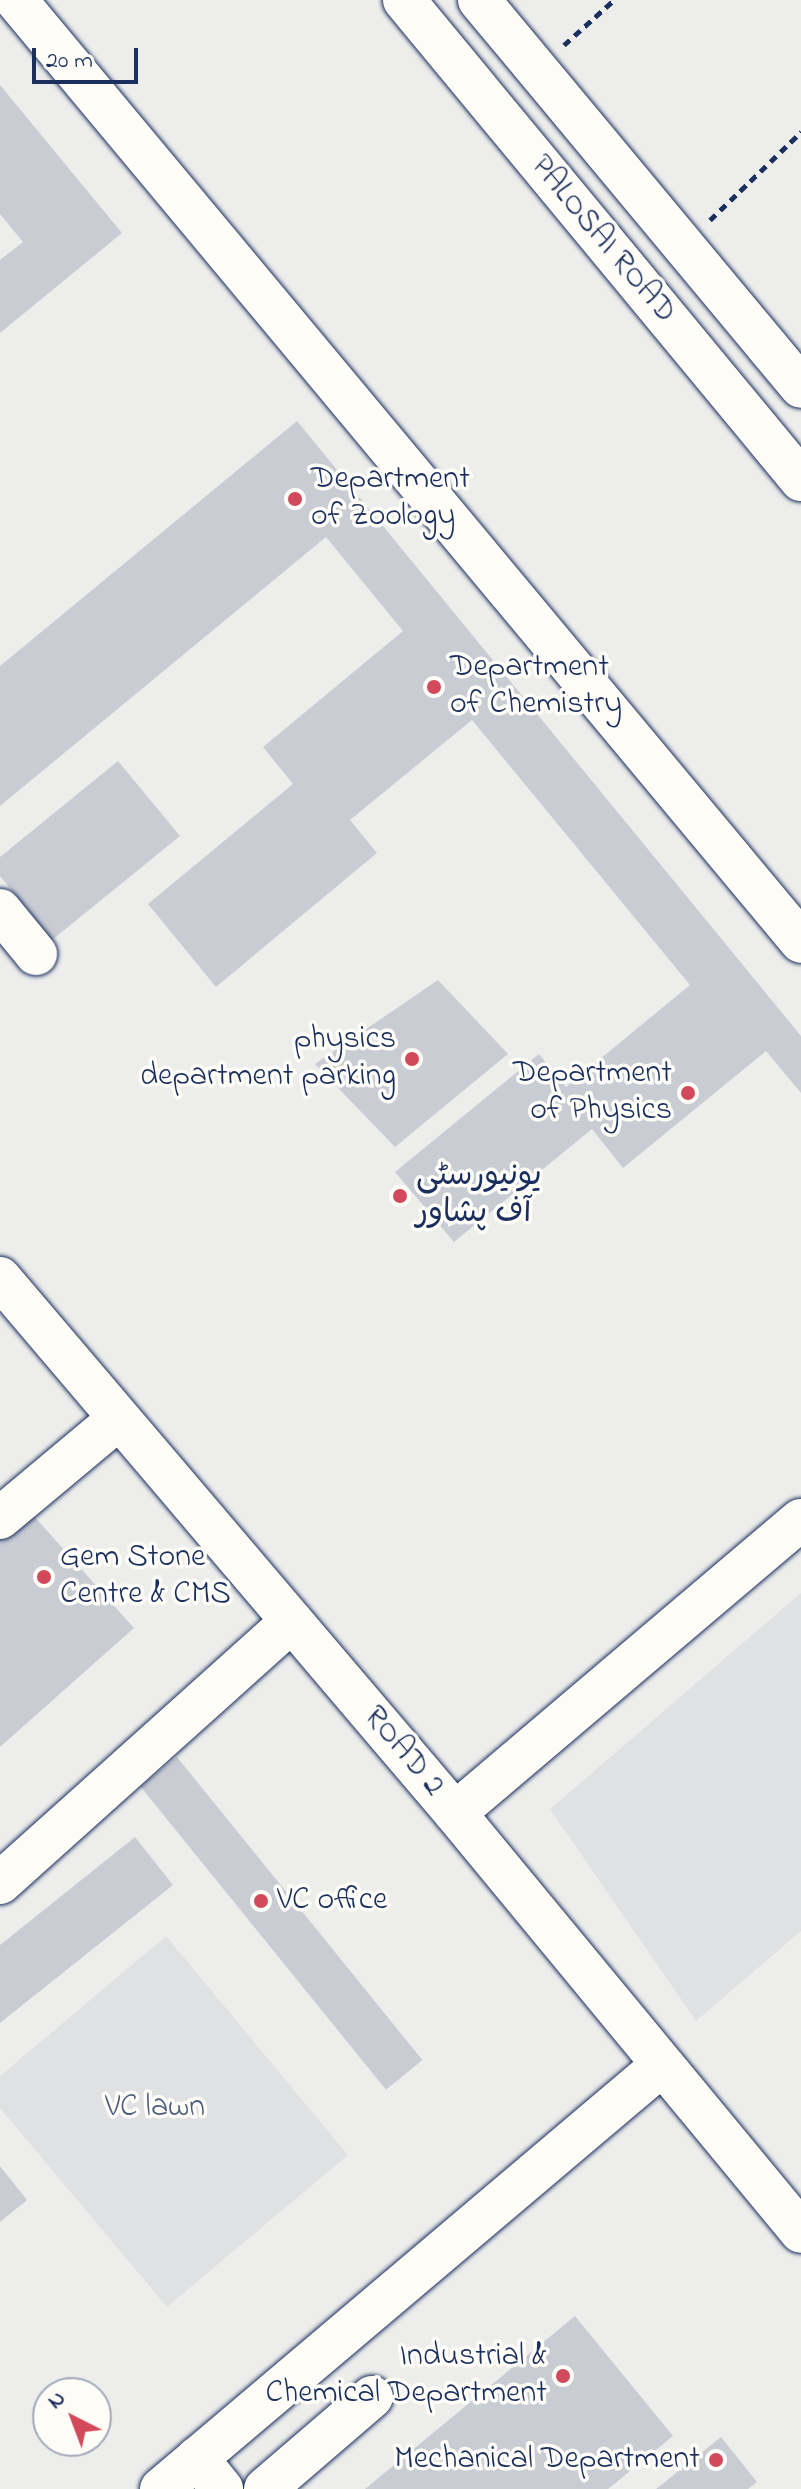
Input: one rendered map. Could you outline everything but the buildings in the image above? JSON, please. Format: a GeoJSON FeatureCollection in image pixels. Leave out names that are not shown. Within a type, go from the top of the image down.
{"type":"FeatureCollection","features":[{"type":"Feature","properties":{"kind":"street"},"geometry":{"type":"LineString","coordinates":[[16,0],[801,942]]}},
{"type":"Feature","properties":{"kind":"street","name":"PALOSAI ROAD"},"geometry":{"type":"LineString","coordinates":[[404,0],[801,480]]}},
{"type":"Feature","properties":{"kind":"street"},"geometry":{"type":"LineString","coordinates":[[479,0],[801,387]]}},
{"type":"Feature","properties":{"kind":"street"},"geometry":{"type":"LineString","coordinates":[[0,910],[36,954]]}},
{"type":"Feature","properties":{"kind":"street","name":"ROAD 2"},"geometry":{"type":"LineString","coordinates":[[0,1278],[117,1420],[455,1813],[801,2232]]}},
{"type":"Feature","properties":{"kind":"street"},"geometry":{"type":"LineString","coordinates":[[0,1518],[117,1420]]}},
{"type":"Feature","properties":{"kind":"street"},"geometry":{"type":"LineString","coordinates":[[455,1813],[801,1520]]}},
{"type":"Feature","properties":{"kind":"street"},"geometry":{"type":"LineString","coordinates":[[0,1883],[292,1621]]}},
{"type":"Feature","properties":{"kind":"street"},"geometry":{"type":"LineString","coordinates":[[161,2489],[210,2474],[662,2065]]}},
{"type":"Feature","properties":{"kind":"street"},"geometry":{"type":"LineString","coordinates":[[265,2489],[372,2397]]}},
{"type":"Feature","properties":{"kind":"path"},"geometry":{"type":"LineString","coordinates":[[537,70],[614,0]]}},
{"type":"Feature","properties":{"kind":"path"},"geometry":{"type":"LineString","coordinates":[[684,246],[801,132]]}},
{"type":"Feature","properties":{"kind":"shaded area","name":"یونیورسٹی آف پشاور"},"geometry":{"type":"Polygon","coordinates":[[[0,0],[801,0],[801,2489],[0,2489],[0,0]]]}},
{"type":"Feature","properties":{"kind":"green space"},"geometry":{"type":"Polygon","coordinates":[[[801,1593],[801,1931],[696,2021],[550,1809],[801,1593]]]}},
{"type":"Feature","properties":{"kind":"green space","name":"VC lawn"},"geometry":{"type":"Polygon","coordinates":[[[166,1936],[348,2155],[167,2307],[0,2108],[0,2076],[166,1936]]]}},
{"type":"Feature","properties":{"kind":"place","name":"Department of Zoology"},"geometry":{"type":"Point","coordinates":[295,499]}},
{"type":"Feature","properties":{"kind":"place","name":"Department of Chemistry"},"geometry":{"type":"Point","coordinates":[434,687]}},
{"type":"Feature","properties":{"kind":"place","name":"physics department parking"},"geometry":{"type":"Point","coordinates":[412,1059]}},
{"type":"Feature","properties":{"kind":"place","name":"Department of Physics"},"geometry":{"type":"Point","coordinates":[688,1093]}},
{"type":"Feature","properties":{"kind":"place","name":"یونیورسٹی آف پشاور"},"geometry":{"type":"Point","coordinates":[400,1196]}},
{"type":"Feature","properties":{"kind":"place","name":"Gem Stone Centre & CMS"},"geometry":{"type":"Point","coordinates":[44,1577]}},
{"type":"Feature","properties":{"kind":"place","name":"VC office"},"geometry":{"type":"Point","coordinates":[261,1901]}},
{"type":"Feature","properties":{"kind":"place","name":"Industrial & Chemical Department"},"geometry":{"type":"Point","coordinates":[563,2376]}},
{"type":"Feature","properties":{"kind":"place","name":"Mechanical Department"},"geometry":{"type":"Point","coordinates":[716,2460]}}]}
